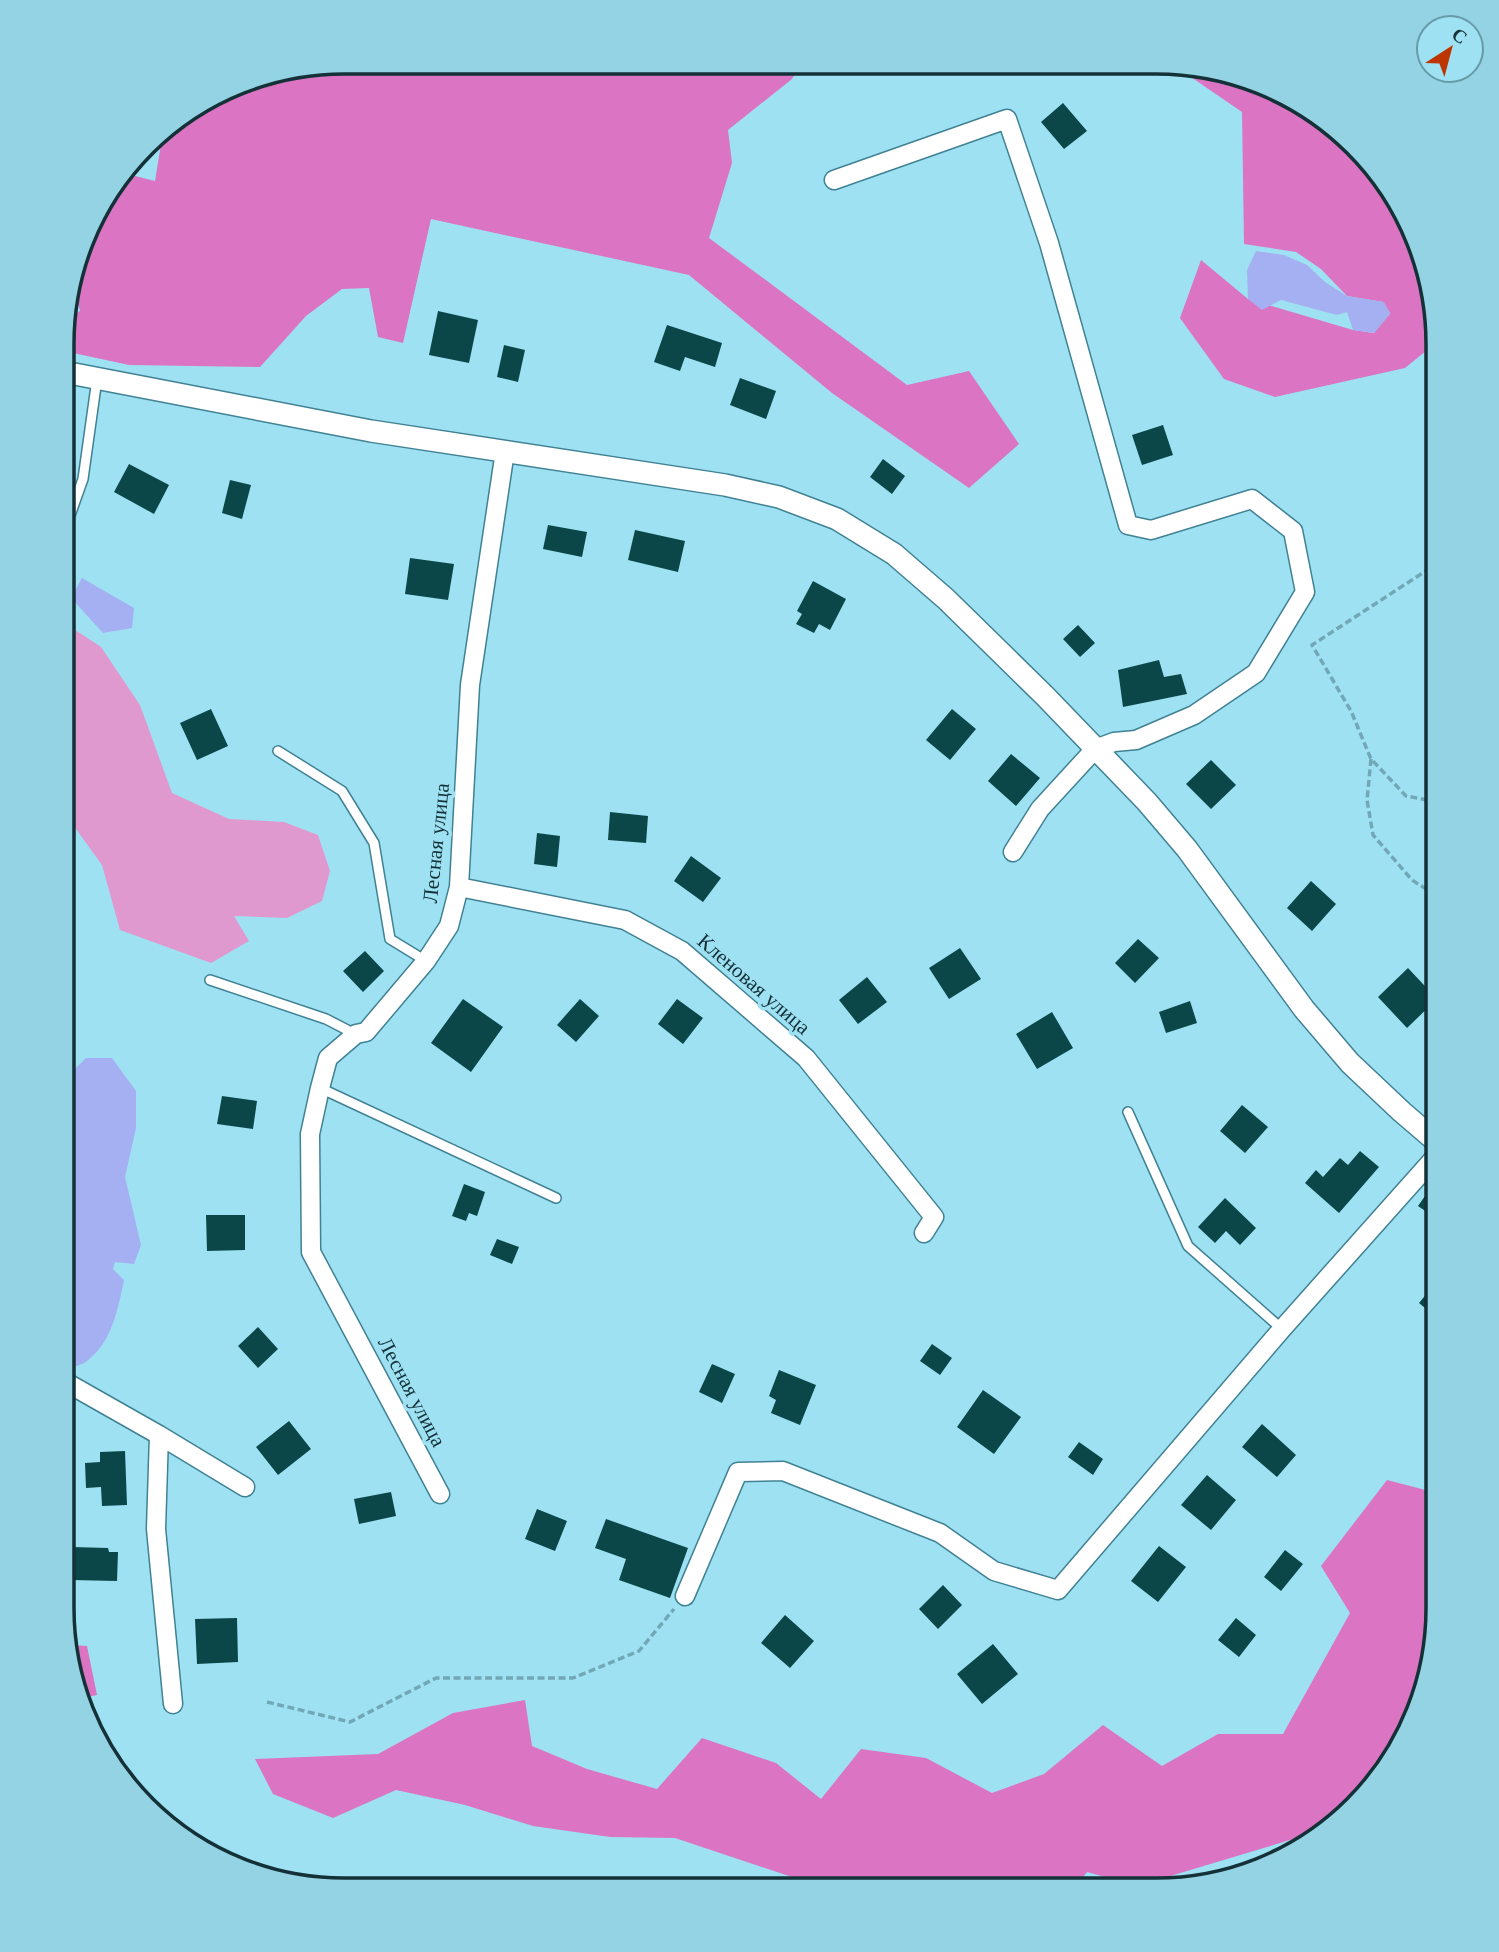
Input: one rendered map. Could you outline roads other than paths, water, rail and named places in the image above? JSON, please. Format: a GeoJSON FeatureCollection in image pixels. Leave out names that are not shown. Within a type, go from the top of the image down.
{"type":"FeatureCollection","features":[{"type":"Feature","properties":{"kind":"street"},"geometry":{"type":"LineString","coordinates":[[834,180],[1007,119],[1049,243],[1128,525],[1151,530],[1252,499],[1293,531],[1305,592],[1256,673],[1194,715],[1136,740],[1114,742],[1095,749],[1040,809],[1013,852]]}},
{"type":"Feature","properties":{"kind":"street"},"geometry":{"type":"LineString","coordinates":[[74,374],[371,431],[725,485],[779,497],[837,519],[894,554],[946,599],[1147,802],[1187,849],[1304,1009],[1343,1054],[1426,1133]]}},
{"type":"Feature","properties":{"kind":"street","name":"Лесная улица"},"geometry":{"type":"LineString","coordinates":[[440,1494],[311,1252],[310,1134],[328,1058],[356,1034],[366,1032],[426,961],[449,926],[459,887],[470,685],[505,451]]}},
{"type":"Feature","properties":{"kind":"street","name":"Кленовая улица"},"geometry":{"type":"LineString","coordinates":[[459,887],[625,920],[682,951],[806,1058],[934,1217],[924,1233]]}},
{"type":"Feature","properties":{"kind":"street"},"geometry":{"type":"LineString","coordinates":[[685,1596],[737,1472],[783,1471],[940,1533],[994,1571],[1058,1590],[1282,1329],[1426,1167]]}},
{"type":"Feature","properties":{"kind":"street"},"geometry":{"type":"LineString","coordinates":[[74,1387],[245,1488]]}},
{"type":"Feature","properties":{"kind":"street"},"geometry":{"type":"LineString","coordinates":[[159,1435],[156,1529],[173,1704]]}},
{"type":"Feature","properties":{"kind":"lane"},"geometry":{"type":"LineString","coordinates":[[74,504],[83,479],[97,379]]}},
{"type":"Feature","properties":{"kind":"lane"},"geometry":{"type":"LineString","coordinates":[[278,751],[342,790],[374,843],[390,939],[426,961]]}},
{"type":"Feature","properties":{"kind":"lane"},"geometry":{"type":"LineString","coordinates":[[209,980],[326,1019],[356,1034]]}},
{"type":"Feature","properties":{"kind":"lane"},"geometry":{"type":"LineString","coordinates":[[320,1088],[556,1198]]}},
{"type":"Feature","properties":{"kind":"lane"},"geometry":{"type":"LineString","coordinates":[[1128,1112],[1188,1246],[1282,1329]]}},
{"type":"Feature","properties":{"kind":"water"},"geometry":{"type":"Polygon","coordinates":[[[1256,251],[1284,255],[1307,265],[1325,282],[1347,296],[1384,302],[1390,314],[1374,333],[1353,330],[1347,312],[1337,315],[1281,300],[1262,310],[1248,299],[1247,270],[1256,251]]]}},
{"type":"Feature","properties":{"kind":"water"},"geometry":{"type":"Polygon","coordinates":[[[82,578],[134,608],[132,628],[103,633],[74,601],[74,593],[82,578]]]}},
{"type":"Feature","properties":{"kind":"water"},"geometry":{"type":"Polygon","coordinates":[[[86,1058],[112,1058],[136,1091],[136,1128],[125,1177],[141,1245],[134,1264],[115,1262],[113,1269],[124,1280],[113,1324],[96,1353],[74,1367],[74,1070],[86,1058]]]}}]}
